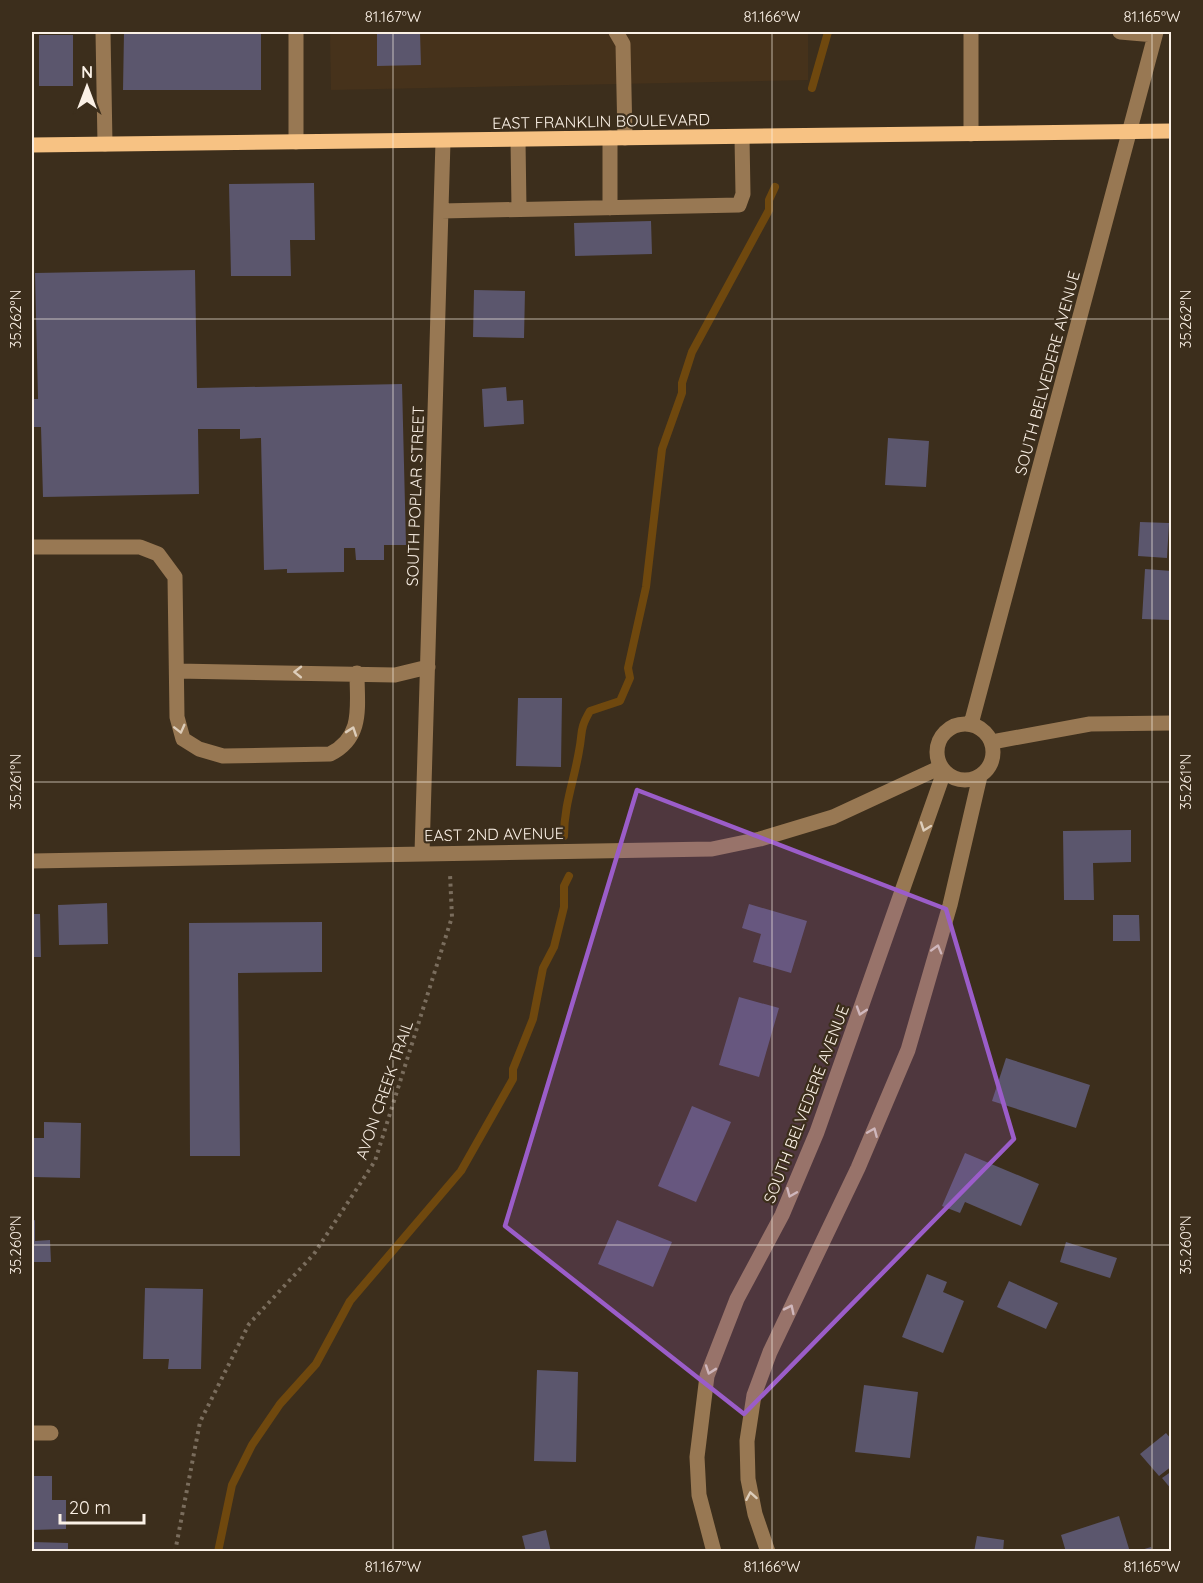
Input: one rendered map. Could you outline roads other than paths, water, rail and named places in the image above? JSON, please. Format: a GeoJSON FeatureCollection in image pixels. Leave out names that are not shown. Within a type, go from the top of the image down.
{"type":"FeatureCollection","features":[{"type":"Feature","properties":{"kind":"main road","name":"EAST FRANKLIN BOULEVARD"},"geometry":{"type":"LineString","coordinates":[[32,145],[1172,131]]}},
{"type":"Feature","properties":{"kind":"street"},"geometry":{"type":"LineString","coordinates":[[103,32],[105,144]]}},
{"type":"Feature","properties":{"kind":"street"},"geometry":{"type":"LineString","coordinates":[[296,32],[296,142]]}},
{"type":"Feature","properties":{"kind":"street"},"geometry":{"type":"LineString","coordinates":[[610,208],[623,44],[616,32]]}},
{"type":"Feature","properties":{"kind":"street"},"geometry":{"type":"LineString","coordinates":[[971,32],[971,134]]}},
{"type":"Feature","properties":{"kind":"street"},"geometry":{"type":"LineString","coordinates":[[1120,32],[1155,33]]}},
{"type":"Feature","properties":{"kind":"street","name":"SOUTH BELVEDERE AVENUE"},"geometry":{"type":"LineString","coordinates":[[971,724],[1131,131],[1155,33]]}},
{"type":"Feature","properties":{"kind":"street"},"geometry":{"type":"LineString","coordinates":[[441,211],[739,205],[743,194],[742,137]]}},
{"type":"Feature","properties":{"kind":"street"},"geometry":{"type":"LineString","coordinates":[[518,140],[519,209]]}},
{"type":"Feature","properties":{"kind":"street","name":"SOUTH POPLAR STREET"},"geometry":{"type":"LineString","coordinates":[[422,853],[443,141]]}},
{"type":"Feature","properties":{"kind":"street"},"geometry":{"type":"LineString","coordinates":[[32,547],[140,547],[158,554],[175,577],[177,717],[183,739],[199,749],[223,756],[330,754],[346,746],[353,733],[357,713],[357,673]]}},
{"type":"Feature","properties":{"kind":"street"},"geometry":{"type":"LineString","coordinates":[[177,671],[395,675],[428,667]]}},
{"type":"Feature","properties":{"kind":"street"},"geometry":{"type":"LineString","coordinates":[[992,742],[1090,724],[1172,723]]}},
{"type":"Feature","properties":{"kind":"street"},"geometry":{"type":"LineString","coordinates":[[768,1551],[755,1515],[748,1479],[747,1441],[754,1395],[770,1352],[858,1168],[908,1050],[950,905],[980,776],[991,765],[994,750],[987,734],[971,724],[954,726],[941,738],[937,756],[943,769],[962,780],[980,776]]}},
{"type":"Feature","properties":{"kind":"street","name":"SOUTH BELVEDERE AVENUE"},"geometry":{"type":"LineString","coordinates":[[714,1551],[699,1495],[697,1457],[707,1376],[737,1299],[782,1215],[817,1132],[943,769]]}},
{"type":"Feature","properties":{"kind":"street","name":"EAST 2ND AVENUE"},"geometry":{"type":"LineString","coordinates":[[32,861],[712,849],[760,839],[833,817],[943,769]]}},
{"type":"Feature","properties":{"kind":"street"},"geometry":{"type":"LineString","coordinates":[[32,1433],[51,1432]]}},
{"type":"Feature","properties":{"kind":"waterway"},"geometry":{"type":"LineString","coordinates":[[812,88],[828,32]]}},
{"type":"Feature","properties":{"kind":"waterway"},"geometry":{"type":"LineString","coordinates":[[564,836],[567,803],[584,722],[590,711],[620,701],[630,678],[628,668],[646,587],[662,449],[682,393],[682,383],[692,352],[769,210],[769,200],[775,187]]}},
{"type":"Feature","properties":{"kind":"waterway"},"geometry":{"type":"LineString","coordinates":[[218,1552],[232,1485],[252,1445],[280,1404],[316,1364],[350,1301],[461,1171],[513,1079],[513,1069],[533,1019],[543,968],[554,947],[564,907],[564,886],[569,876]]}}]}
